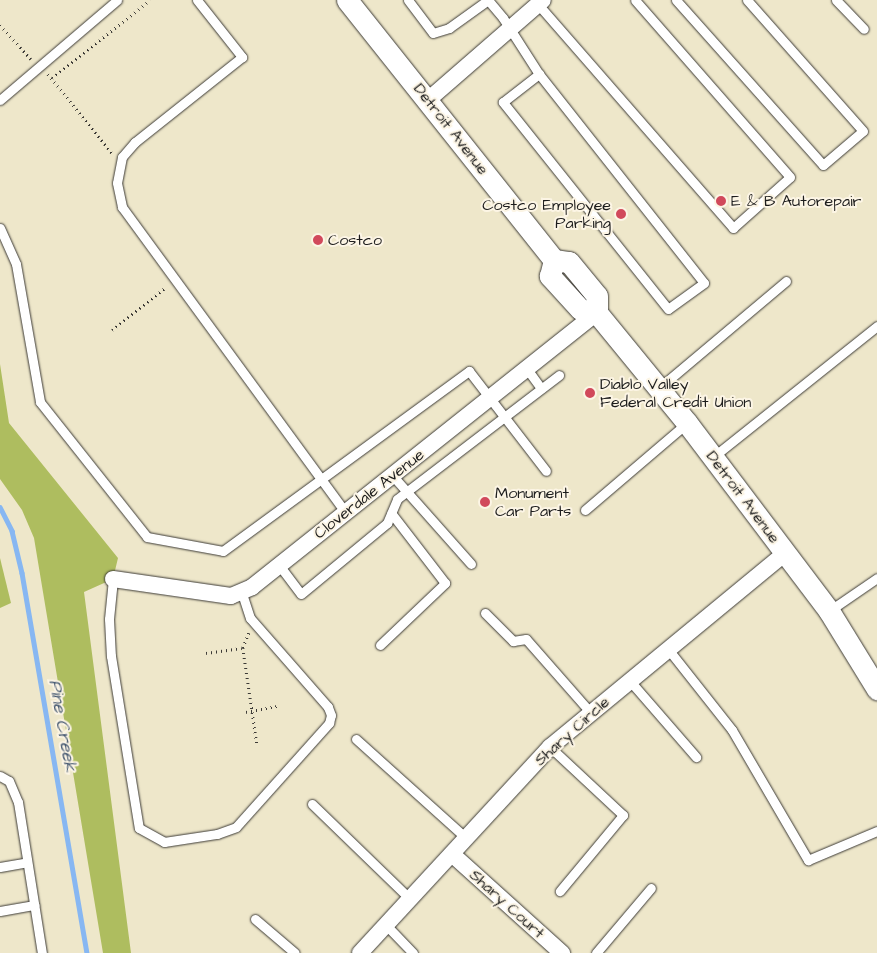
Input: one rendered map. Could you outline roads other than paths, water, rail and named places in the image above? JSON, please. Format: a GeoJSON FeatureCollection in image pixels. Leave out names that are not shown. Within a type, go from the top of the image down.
{"type":"FeatureCollection","features":[{"type":"Feature","properties":{"kind":"street","name":"Detroit Avenue"},"geometry":{"type":"LineString","coordinates":[[349,1],[554,260],[550,276],[580,309],[597,313],[687,423],[829,611],[877,690]]}},
{"type":"Feature","properties":{"kind":"street"},"geometry":{"type":"LineString","coordinates":[[428,100],[538,2]]}},
{"type":"Feature","properties":{"kind":"street","name":"Cloverdale Avenue"},"geometry":{"type":"LineString","coordinates":[[242,592],[346,513],[597,313]]}},
{"type":"Feature","properties":{"kind":"street","name":"Shary Circle"},"geometry":{"type":"LineString","coordinates":[[360,953],[453,855],[550,746],[785,554]]}},
{"type":"Feature","properties":{"kind":"street"},"geometry":{"type":"LineString","coordinates":[[114,579],[220,595],[242,592]]}},
{"type":"Feature","properties":{"kind":"street","name":"Shary Court"},"geometry":{"type":"LineString","coordinates":[[453,855],[562,953]]}},
{"type":"Feature","properties":{"kind":"lane"},"geometry":{"type":"LineString","coordinates":[[0,100],[117,0]]}},
{"type":"Feature","properties":{"kind":"lane"},"geometry":{"type":"LineString","coordinates":[[197,0],[242,57],[135,142],[122,157],[118,183],[122,207],[346,513]]}},
{"type":"Feature","properties":{"kind":"lane"},"geometry":{"type":"LineString","coordinates":[[408,0],[433,32],[449,28],[488,0],[504,18],[508,30],[538,74],[704,283],[668,309],[503,102],[538,74]]}},
{"type":"Feature","properties":{"kind":"lane"},"geometry":{"type":"LineString","coordinates":[[538,2],[733,228],[790,177],[635,0]]}},
{"type":"Feature","properties":{"kind":"lane"},"geometry":{"type":"LineString","coordinates":[[676,0],[823,165],[863,131],[747,0]]}},
{"type":"Feature","properties":{"kind":"lane"},"geometry":{"type":"LineString","coordinates":[[836,0],[864,29]]}},
{"type":"Feature","properties":{"kind":"lane"},"geometry":{"type":"LineString","coordinates":[[0,228],[16,264],[40,402],[147,537],[223,552],[320,478],[469,371],[546,471]]}},
{"type":"Feature","properties":{"kind":"lane"},"geometry":{"type":"LineString","coordinates":[[659,388],[786,281]]}},
{"type":"Feature","properties":{"kind":"lane"},"geometry":{"type":"LineString","coordinates":[[712,457],[877,326]]}},
{"type":"Feature","properties":{"kind":"lane"},"geometry":{"type":"LineString","coordinates":[[526,369],[541,388]]}},
{"type":"Feature","properties":{"kind":"lane"},"geometry":{"type":"LineString","coordinates":[[279,565],[301,594],[387,523],[397,499],[559,375]]}},
{"type":"Feature","properties":{"kind":"lane"},"geometry":{"type":"LineString","coordinates":[[585,510],[687,423]]}},
{"type":"Feature","properties":{"kind":"lane"},"geometry":{"type":"LineString","coordinates":[[392,475],[471,564]]}},
{"type":"Feature","properties":{"kind":"lane"},"geometry":{"type":"LineString","coordinates":[[380,645],[445,583],[392,513]]}},
{"type":"Feature","properties":{"kind":"lane"},"geometry":{"type":"LineString","coordinates":[[829,611],[877,578]]}},
{"type":"Feature","properties":{"kind":"lane"},"geometry":{"type":"LineString","coordinates":[[114,579],[109,619],[111,656],[139,828],[164,842],[217,834],[236,827],[329,723],[331,715],[328,707],[253,622],[242,592]]}},
{"type":"Feature","properties":{"kind":"lane"},"geometry":{"type":"LineString","coordinates":[[484,613],[513,641],[526,639],[591,713]]}},
{"type":"Feature","properties":{"kind":"lane"},"geometry":{"type":"LineString","coordinates":[[668,649],[732,730],[808,860],[877,831]]}},
{"type":"Feature","properties":{"kind":"lane"},"geometry":{"type":"LineString","coordinates":[[630,681],[696,757]]}},
{"type":"Feature","properties":{"kind":"lane"},"geometry":{"type":"LineString","coordinates":[[356,739],[467,839]]}},
{"type":"Feature","properties":{"kind":"lane"},"geometry":{"type":"LineString","coordinates":[[550,746],[623,816],[560,891]]}},
{"type":"Feature","properties":{"kind":"lane"},"geometry":{"type":"LineString","coordinates":[[0,776],[9,780],[18,802],[42,953]]}},
{"type":"Feature","properties":{"kind":"lane"},"geometry":{"type":"LineString","coordinates":[[312,804],[411,900]]}},
{"type":"Feature","properties":{"kind":"lane"},"geometry":{"type":"LineString","coordinates":[[0,867],[27,862]]}},
{"type":"Feature","properties":{"kind":"lane"},"geometry":{"type":"LineString","coordinates":[[596,953],[651,888]]}},
{"type":"Feature","properties":{"kind":"lane"},"geometry":{"type":"LineString","coordinates":[[0,910],[34,905]]}},
{"type":"Feature","properties":{"kind":"lane"},"geometry":{"type":"LineString","coordinates":[[254,919],[295,953]]}},
{"type":"Feature","properties":{"kind":"lane"},"geometry":{"type":"LineString","coordinates":[[386,926],[413,953]]}},
{"type":"Feature","properties":{"kind":"waterway","name":"Pine Creek"},"geometry":{"type":"LineString","coordinates":[[0,507],[12,531],[22,573],[87,953]]}},
{"type":"Feature","properties":{"kind":"place","name":"E & B Autorepair"},"geometry":{"type":"Point","coordinates":[721,201]}},
{"type":"Feature","properties":{"kind":"place","name":"Costco Employee Parking"},"geometry":{"type":"Point","coordinates":[621,214]}},
{"type":"Feature","properties":{"kind":"place","name":"Costco"},"geometry":{"type":"Point","coordinates":[318,240]}},
{"type":"Feature","properties":{"kind":"place","name":"Diablo Valley Federal Credit Union"},"geometry":{"type":"Point","coordinates":[590,393]}},
{"type":"Feature","properties":{"kind":"place","name":"Monument Car Parts"},"geometry":{"type":"Point","coordinates":[485,502]}}]}
